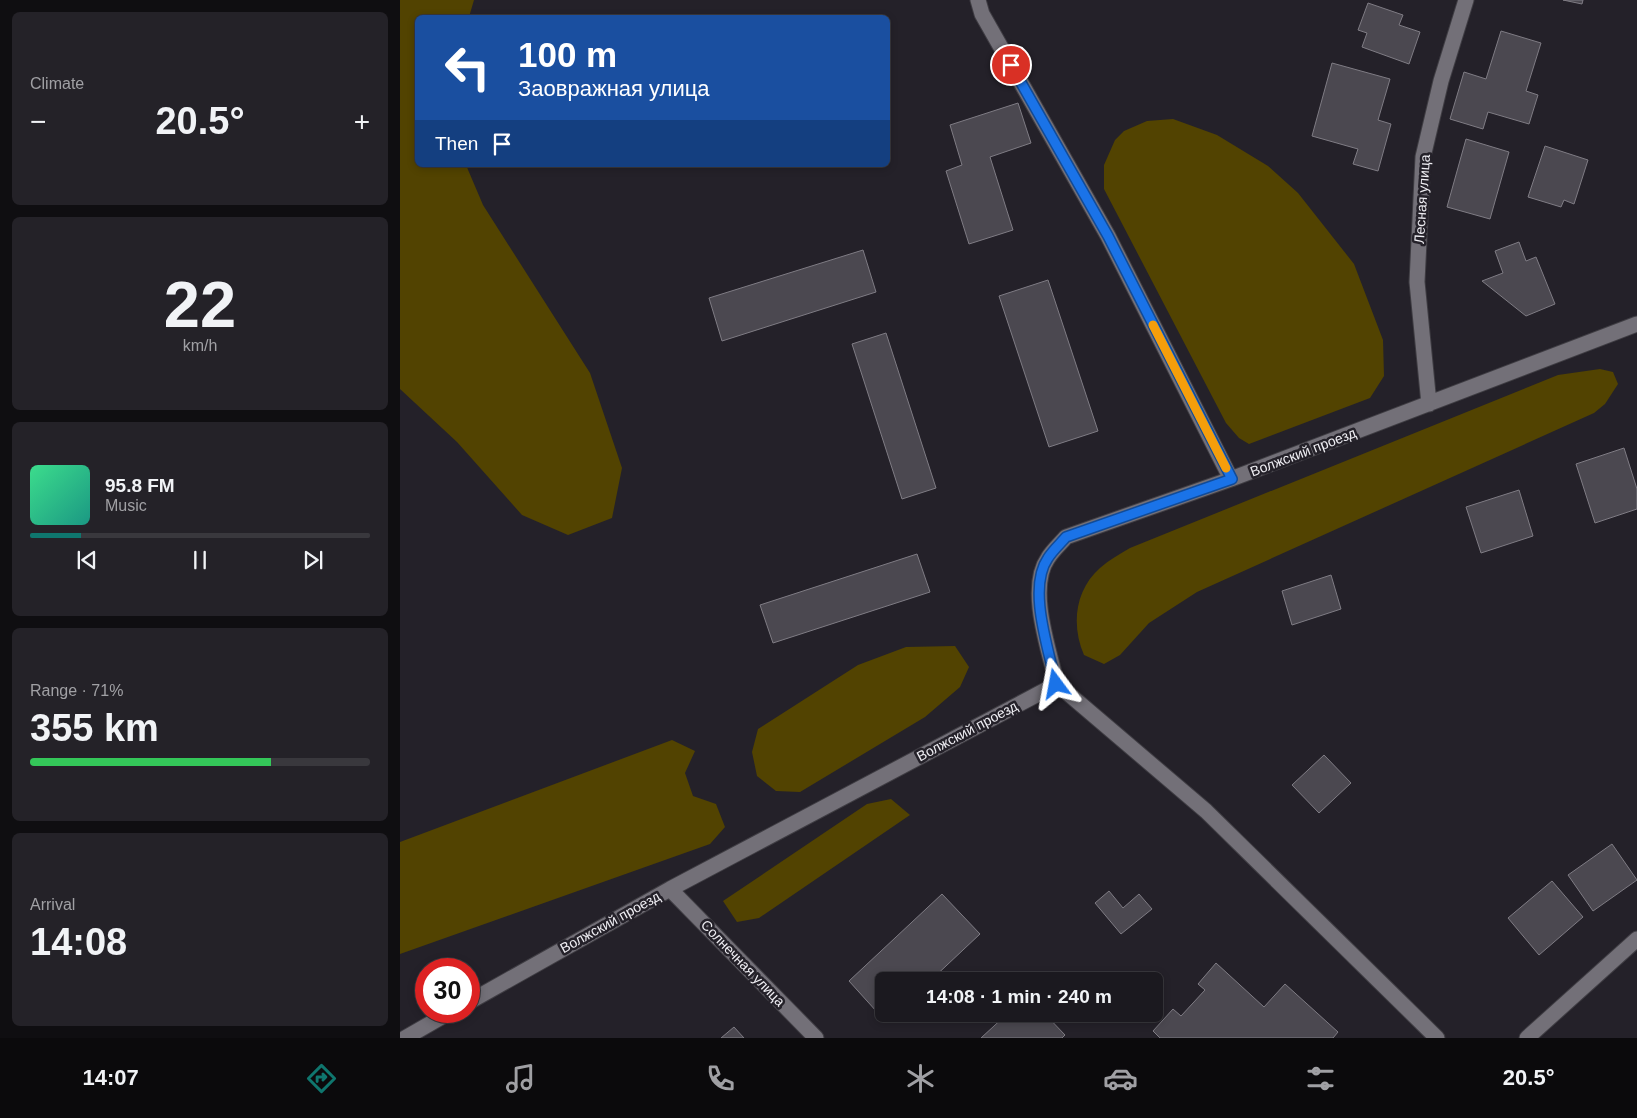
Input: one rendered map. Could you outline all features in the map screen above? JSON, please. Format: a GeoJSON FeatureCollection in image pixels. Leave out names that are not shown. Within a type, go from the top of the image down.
{"type":"FeatureCollection","features":[{"type":"Feature","properties":{"kind":"street"},"geometry":{"type":"LineString","coordinates":[[978,0],[982,14],[1108,236],[1232,479]]}},
{"type":"Feature","properties":{"kind":"street","name":"Лесная улица"},"geometry":{"type":"LineString","coordinates":[[1429,404],[1417,282],[1423,157],[1442,81],[1466,0]]}},
{"type":"Feature","properties":{"kind":"street","name":"Волжский проезд"},"geometry":{"type":"LineString","coordinates":[[480,996],[670,889],[1056,684],[1040,612],[1038,585],[1047,558],[1066,537],[1232,479],[1637,324]]}},
{"type":"Feature","properties":{"kind":"street"},"geometry":{"type":"LineString","coordinates":[[1056,684],[1206,810],[1436,1038]]}},
{"type":"Feature","properties":{"kind":"street","name":"Солнечная улица"},"geometry":{"type":"LineString","coordinates":[[670,889],[816,1038]]}},
{"type":"Feature","properties":{"kind":"street"},"geometry":{"type":"LineString","coordinates":[[1526,1038],[1637,939]]}},
{"type":"Feature","properties":{"kind":"street"},"geometry":{"type":"LineString","coordinates":[[405,1038],[431,1023]]}},
{"type":"Feature","properties":{"kind":"shaded area"},"geometry":{"type":"Polygon","coordinates":[[[400,0],[474,0],[470,15],[415,15],[415,167],[467,167],[483,205],[590,373],[622,468],[612,518],[568,535],[522,515],[457,442],[400,389],[400,0]]]}},
{"type":"Feature","properties":{"kind":"shaded area"},"geometry":{"type":"Polygon","coordinates":[[[1173,119],[1217,135],[1268,166],[1298,193],[1354,264],[1383,340],[1384,376],[1370,398],[1249,444],[1239,438],[1226,423],[1104,189],[1104,165],[1115,140],[1124,131],[1147,121],[1173,119]]]}},
{"type":"Feature","properties":{"kind":"shaded area"},"geometry":{"type":"Polygon","coordinates":[[[1600,369],[1613,372],[1618,384],[1605,404],[1594,413],[1197,592],[1149,623],[1120,655],[1104,664],[1084,655],[1080,644],[1077,620],[1078,608],[1085,587],[1100,568],[1130,548],[1558,375],[1600,369]]]}},
{"type":"Feature","properties":{"kind":"shaded area"},"geometry":{"type":"Polygon","coordinates":[[[955,646],[969,667],[960,687],[925,717],[800,792],[776,791],[757,776],[752,752],[758,729],[858,665],[906,647],[955,646]]]}},
{"type":"Feature","properties":{"kind":"shaded area"},"geometry":{"type":"Polygon","coordinates":[[[672,740],[695,751],[685,773],[693,796],[716,804],[725,827],[710,844],[400,954],[400,842],[672,740]]]}},
{"type":"Feature","properties":{"kind":"shaded area"},"geometry":{"type":"Polygon","coordinates":[[[891,799],[910,815],[759,918],[737,922],[723,901],[867,804],[891,799]]]}},
{"type":"Feature","properties":{"kind":"building"},"geometry":{"type":"Polygon","coordinates":[[[1563,0],[1583,0],[1582,4],[1563,0]]]}},
{"type":"Feature","properties":{"kind":"building"},"geometry":{"type":"Polygon","coordinates":[[[1368,3],[1403,15],[1399,25],[1420,32],[1409,64],[1362,47],[1367,33],[1358,30],[1368,3]]]}},
{"type":"Feature","properties":{"kind":"building"},"geometry":{"type":"Polygon","coordinates":[[[1501,31],[1541,43],[1526,91],[1538,95],[1529,124],[1488,112],[1483,129],[1450,119],[1464,72],[1486,79],[1501,31]]]}},
{"type":"Feature","properties":{"kind":"building"},"geometry":{"type":"Polygon","coordinates":[[[1332,63],[1390,79],[1378,120],[1391,124],[1378,171],[1353,164],[1358,149],[1312,136],[1332,63]]]}},
{"type":"Feature","properties":{"kind":"building"},"geometry":{"type":"Polygon","coordinates":[[[1018,103],[1031,143],[990,157],[1013,230],[969,244],[946,171],[962,165],[950,125],[1018,103]]]}},
{"type":"Feature","properties":{"kind":"building"},"geometry":{"type":"Polygon","coordinates":[[[1466,139],[1509,152],[1490,219],[1447,207],[1466,139]]]}},
{"type":"Feature","properties":{"kind":"building"},"geometry":{"type":"Polygon","coordinates":[[[1545,146],[1588,160],[1574,204],[1564,200],[1561,207],[1528,197],[1545,146]]]}},
{"type":"Feature","properties":{"kind":"building"},"geometry":{"type":"Polygon","coordinates":[[[1519,242],[1526,261],[1536,257],[1555,304],[1526,316],[1482,281],[1503,273],[1495,251],[1519,242]]]}},
{"type":"Feature","properties":{"kind":"building"},"geometry":{"type":"Polygon","coordinates":[[[863,250],[876,292],[722,341],[709,298],[863,250]]]}},
{"type":"Feature","properties":{"kind":"building"},"geometry":{"type":"Polygon","coordinates":[[[1048,280],[1098,431],[1049,447],[999,296],[1048,280]]]}},
{"type":"Feature","properties":{"kind":"building"},"geometry":{"type":"Polygon","coordinates":[[[886,333],[936,488],[902,499],[852,344],[886,333]]]}},
{"type":"Feature","properties":{"kind":"building"},"geometry":{"type":"Polygon","coordinates":[[[1624,448],[1637,489],[1637,509],[1595,523],[1576,464],[1624,448]]]}},
{"type":"Feature","properties":{"kind":"building"},"geometry":{"type":"Polygon","coordinates":[[[1519,490],[1533,536],[1481,553],[1466,507],[1519,490]]]}},
{"type":"Feature","properties":{"kind":"building"},"geometry":{"type":"Polygon","coordinates":[[[917,554],[930,592],[773,643],[760,605],[917,554]]]}},
{"type":"Feature","properties":{"kind":"building"},"geometry":{"type":"Polygon","coordinates":[[[1331,575],[1341,609],[1292,625],[1282,591],[1331,575]]]}},
{"type":"Feature","properties":{"kind":"building"},"geometry":{"type":"Polygon","coordinates":[[[1324,755],[1351,783],[1319,813],[1292,785],[1324,755]]]}},
{"type":"Feature","properties":{"kind":"building"},"geometry":{"type":"Polygon","coordinates":[[[1612,844],[1637,880],[1593,911],[1568,875],[1612,844]]]}},
{"type":"Feature","properties":{"kind":"building"},"geometry":{"type":"Polygon","coordinates":[[[1552,881],[1583,917],[1539,955],[1508,918],[1552,881]]]}},
{"type":"Feature","properties":{"kind":"building"},"geometry":{"type":"Polygon","coordinates":[[[1109,891],[1123,908],[1139,894],[1152,909],[1121,934],[1095,903],[1109,891]]]}},
{"type":"Feature","properties":{"kind":"building"},"geometry":{"type":"Polygon","coordinates":[[[942,894],[980,934],[940,972],[875,972],[875,1010],[849,981],[942,894]]]}},
{"type":"Feature","properties":{"kind":"building"},"geometry":{"type":"Polygon","coordinates":[[[1216,963],[1264,1007],[1285,984],[1338,1032],[1333,1038],[1160,1038],[1153,1031],[1173,1009],[1181,1016],[1205,990],[1198,984],[1216,963]]]}},
{"type":"Feature","properties":{"kind":"building"},"geometry":{"type":"Polygon","coordinates":[[[998,1022],[1053,1022],[1065,1035],[1062,1038],[981,1038],[998,1022]]]}},
{"type":"Feature","properties":{"kind":"building"},"geometry":{"type":"Polygon","coordinates":[[[734,1027],[744,1038],[721,1038],[734,1027]]]}},
{"type":"Feature","properties":{"kind":"slow traffic"},"geometry":{"type":"LineString","coordinates":[[1153,325],[1226,468]]}},
{"type":"Feature","properties":{"kind":"route"},"geometry":{"type":"LineString","coordinates":[[1011,65],[1108,236],[1232,479],[1066,537],[1047,558],[1038,585],[1040,612],[1056,684]]}}]}
